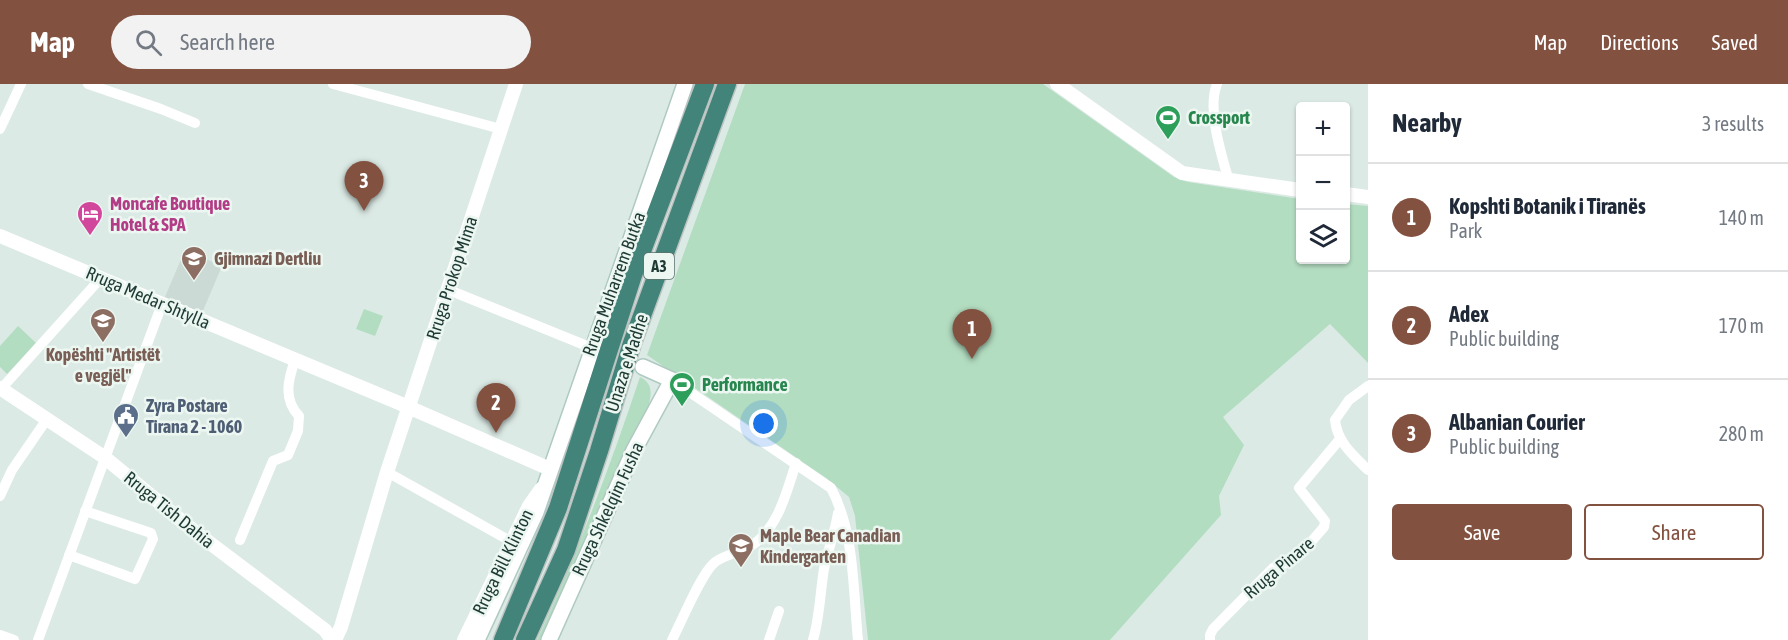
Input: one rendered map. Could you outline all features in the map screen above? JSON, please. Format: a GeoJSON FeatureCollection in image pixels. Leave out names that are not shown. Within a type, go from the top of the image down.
{"type":"FeatureCollection","features":[{"type":"Feature","properties":{"kind":"highway","name":"Unaza e Madhe"},"geometry":{"type":"LineString","coordinates":[[503,640],[558,508],[618,318],[705,84]]}},
{"type":"Feature","properties":{"kind":"highway","name":"Unaza e Madhe"},"geometry":{"type":"LineString","coordinates":[[525,640],[566,550],[632,343],[727,84]]}},
{"type":"Feature","properties":{"kind":"main road","name":"Rruga Muharrem Butka"},"geometry":{"type":"LineString","coordinates":[[477,640],[536,512],[595,349],[685,84]]}},
{"type":"Feature","properties":{"kind":"main road"},"geometry":{"type":"LineString","coordinates":[[644,367],[672,380]]}},
{"type":"Feature","properties":{"kind":"main road","name":"Rruga Shkelqim Fusha"},"geometry":{"type":"LineString","coordinates":[[549,640],[634,450],[672,380]]}},
{"type":"Feature","properties":{"kind":"street"},"geometry":{"type":"LineString","coordinates":[[0,129],[21,84]]}},
{"type":"Feature","properties":{"kind":"street"},"geometry":{"type":"LineString","coordinates":[[88,84],[195,123]]}},
{"type":"Feature","properties":{"kind":"street"},"geometry":{"type":"LineString","coordinates":[[333,84],[501,129]]}},
{"type":"Feature","properties":{"kind":"street","name":"Rruga Prokop Mima"},"geometry":{"type":"LineString","coordinates":[[333,640],[341,627],[387,472],[516,84]]}},
{"type":"Feature","properties":{"kind":"street"},"geometry":{"type":"LineString","coordinates":[[1057,84],[1182,173],[1296,189]]}},
{"type":"Feature","properties":{"kind":"street"},"geometry":{"type":"LineString","coordinates":[[1217,84],[1213,98],[1213,111],[1228,178]]}},
{"type":"Feature","properties":{"kind":"street"},"geometry":{"type":"LineString","coordinates":[[1350,195],[1368,197]]}},
{"type":"Feature","properties":{"kind":"street","name":"Rruga Medar Shtylla"},"geometry":{"type":"LineString","coordinates":[[0,236],[409,407],[550,469]]}},
{"type":"Feature","properties":{"kind":"street"},"geometry":{"type":"LineString","coordinates":[[1,389],[100,279]]}},
{"type":"Feature","properties":{"kind":"street"},"geometry":{"type":"LineString","coordinates":[[449,290],[595,349]]}},
{"type":"Feature","properties":{"kind":"street"},"geometry":{"type":"LineString","coordinates":[[38,640],[162,304]]}},
{"type":"Feature","properties":{"kind":"street"},"geometry":{"type":"LineString","coordinates":[[240,540],[273,461],[288,455],[298,431],[298,416],[292,409],[289,397],[290,375],[296,360]]}},
{"type":"Feature","properties":{"kind":"street"},"geometry":{"type":"LineString","coordinates":[[672,380],[831,488],[839,503],[849,548],[858,640]]}},
{"type":"Feature","properties":{"kind":"street"},"geometry":{"type":"LineString","coordinates":[[1367,388],[1349,400],[1335,420],[1336,430],[1346,448],[1368,470]]}},
{"type":"Feature","properties":{"kind":"street","name":"Rruga Tish Dahia"},"geometry":{"type":"LineString","coordinates":[[1,389],[104,457],[208,543],[325,630],[333,640]]}},
{"type":"Feature","properties":{"kind":"street"},"geometry":{"type":"LineString","coordinates":[[0,496],[12,470],[46,419]]}},
{"type":"Feature","properties":{"kind":"street","name":"Rruga Pinare"},"geometry":{"type":"LineString","coordinates":[[1210,640],[1213,629],[1273,568],[1286,563],[1311,542],[1324,527],[1325,521],[1299,488],[1340,438]]}},
{"type":"Feature","properties":{"kind":"street"},"geometry":{"type":"LineString","coordinates":[[672,640],[712,565],[750,546],[768,530],[783,502],[796,463]]}},
{"type":"Feature","properties":{"kind":"street"},"geometry":{"type":"LineString","coordinates":[[387,472],[512,542]]}},
{"type":"Feature","properties":{"kind":"street","name":"Rruga Bill Klinton"},"geometry":{"type":"LineString","coordinates":[[464,640],[529,506],[544,485]]}},
{"type":"Feature","properties":{"kind":"street"},"geometry":{"type":"LineString","coordinates":[[813,640],[819,621],[825,568],[836,530],[839,503]]}},
{"type":"Feature","properties":{"kind":"street"},"geometry":{"type":"LineString","coordinates":[[69,555],[135,579],[153,539],[151,533],[85,511]]}},
{"type":"Feature","properties":{"kind":"street"},"geometry":{"type":"LineString","coordinates":[[769,640],[779,611]]}},
{"type":"Feature","properties":{"kind":"street"},"geometry":{"type":"LineString","coordinates":[[0,635],[14,640]]}},
{"type":"Feature","properties":{"kind":"shaded area","name":"Gjimnazi Dertliu"},"geometry":{"type":"Polygon","coordinates":[[[185,250],[222,266],[202,313],[165,297],[185,250]]]}},
{"type":"Feature","properties":{"kind":"green space"},"geometry":{"type":"Polygon","coordinates":[[[745,84],[1043,84],[1174,177],[1188,182],[1296,198],[1296,264],[1350,264],[1350,204],[1368,206],[1368,363],[1330,324],[1223,417],[1244,445],[1219,496],[1221,515],[1110,640],[868,640],[855,516],[849,497],[826,478],[647,355],[745,84]]]}},
{"type":"Feature","properties":{"kind":"green space"},"geometry":{"type":"Polygon","coordinates":[[[364,309],[383,316],[375,336],[356,329],[364,309]]]}},
{"type":"Feature","properties":{"kind":"green space"},"geometry":{"type":"Polygon","coordinates":[[[18,326],[36,343],[7,374],[0,367],[0,346],[18,326]]]}},
{"type":"Feature","properties":{"kind":"green space"},"geometry":{"type":"Polygon","coordinates":[[[640,377],[647,382],[650,388],[649,404],[540,640],[537,640],[592,510],[640,377]]]}},
{"type":"Feature","properties":{"kind":"place","name":"Crossport"},"geometry":{"type":"Point","coordinates":[1168,141]}},
{"type":"Feature","properties":{"kind":"place","name":"Albanian Courier"},"geometry":{"type":"Point","coordinates":[364,211]}},
{"type":"Feature","properties":{"kind":"place","name":"Moncafe Boutique Hotel & SPA"},"geometry":{"type":"Point","coordinates":[90,237]}},
{"type":"Feature","properties":{"kind":"place","name":"Gjimnazi Dertliu"},"geometry":{"type":"Point","coordinates":[194,282]}},
{"type":"Feature","properties":{"kind":"place","name":"Kopështi \"Artistët e vegjël\""},"geometry":{"type":"Point","coordinates":[103,344]}},
{"type":"Feature","properties":{"kind":"place","name":"Kopshti Botanik i Tiranës"},"geometry":{"type":"Point","coordinates":[972,359]}},
{"type":"Feature","properties":{"kind":"place","name":"Performance"},"geometry":{"type":"Point","coordinates":[682,408]}},
{"type":"Feature","properties":{"kind":"place","name":"Adex"},"geometry":{"type":"Point","coordinates":[496,433]}},
{"type":"Feature","properties":{"kind":"place","name":"Zyra Postare Tirana 2 - 1060"},"geometry":{"type":"Point","coordinates":[126,439]}},
{"type":"Feature","properties":{"kind":"place","name":"Maple Bear Canadian Kindergarten"},"geometry":{"type":"Point","coordinates":[741,569]}}]}
